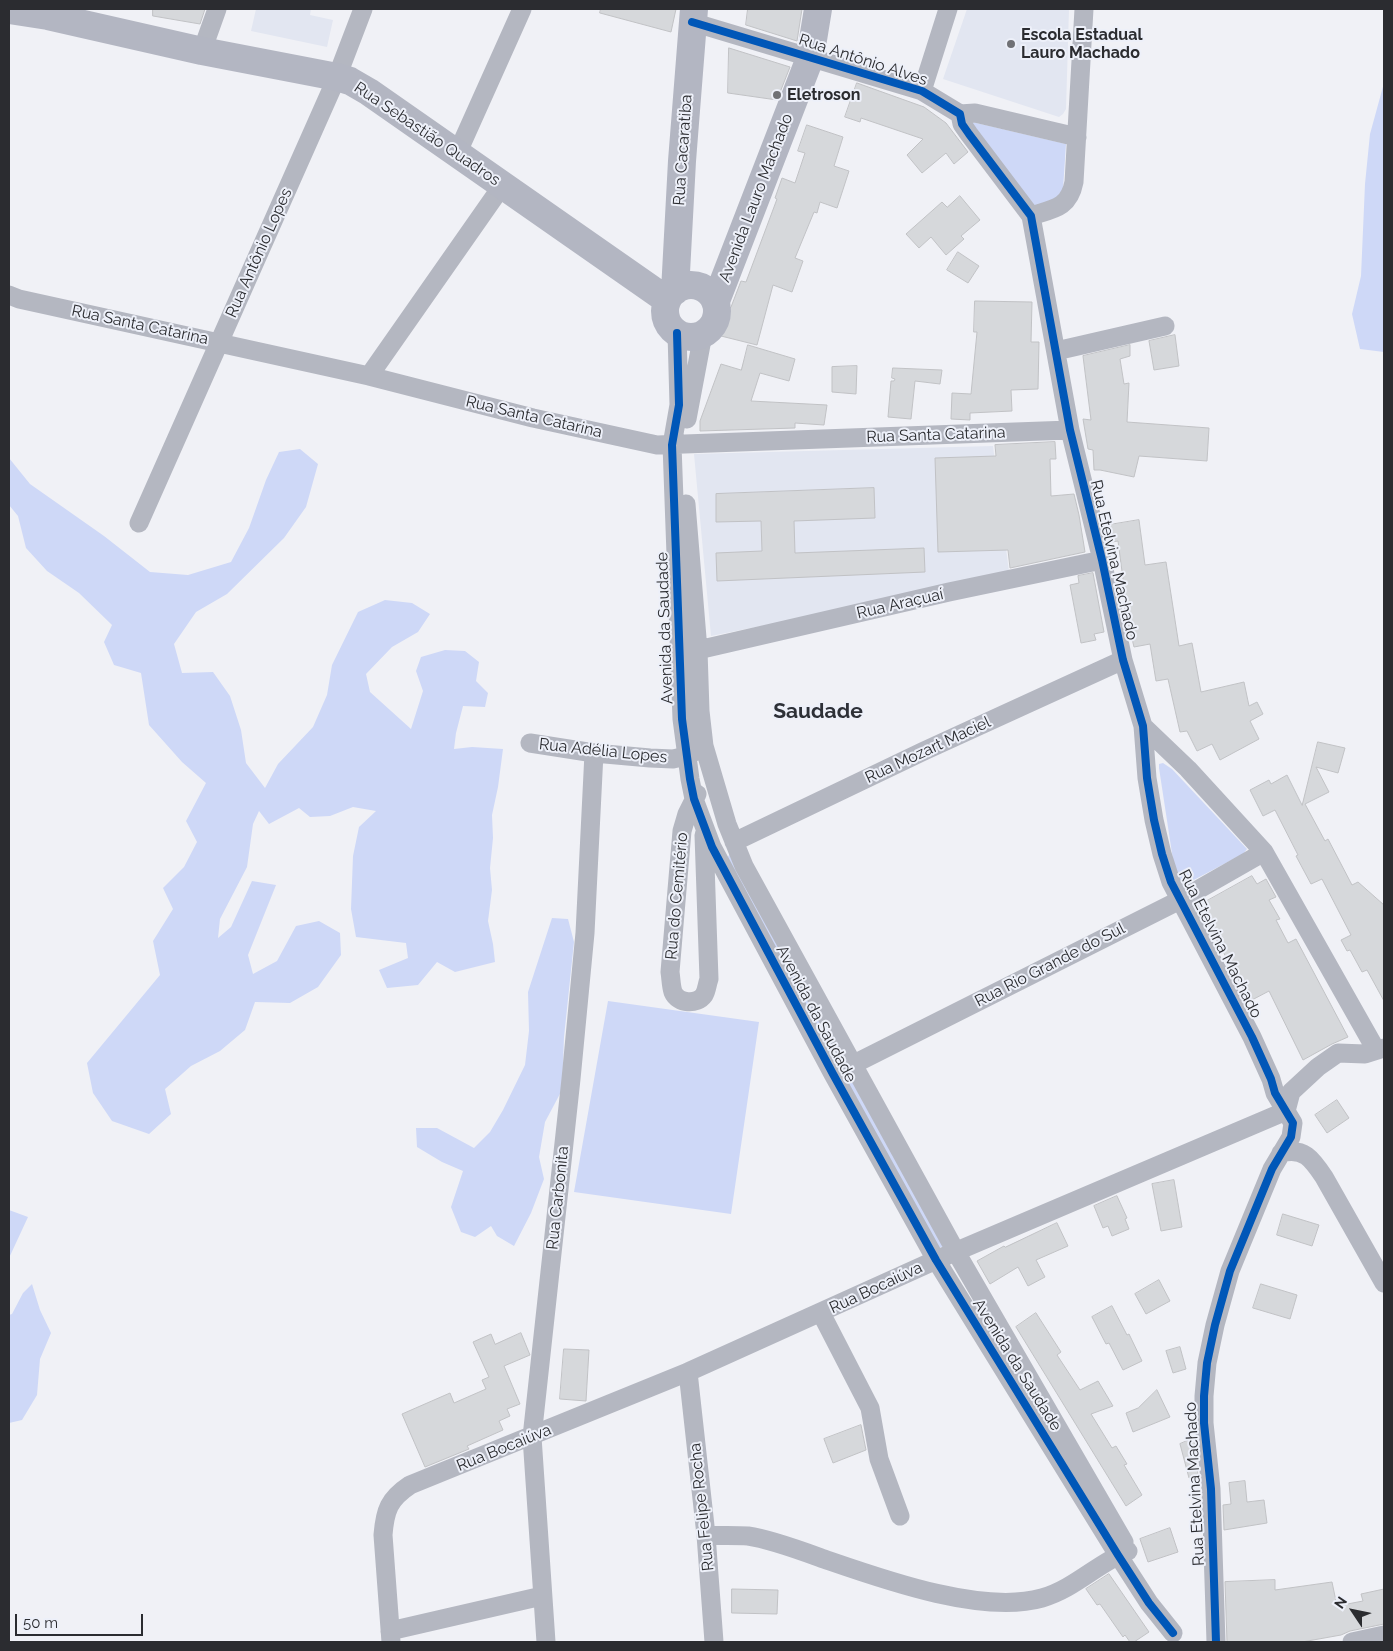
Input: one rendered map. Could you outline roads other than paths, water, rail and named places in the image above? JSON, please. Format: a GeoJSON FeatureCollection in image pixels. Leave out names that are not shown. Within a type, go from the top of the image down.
{"type":"FeatureCollection","features":[{"type":"Feature","properties":{"kind":"street"},"geometry":{"type":"LineString","coordinates":[[202,51],[217,9]]}},
{"type":"Feature","properties":{"kind":"street","name":"Rua Antônio Lopes"},"geometry":{"type":"LineString","coordinates":[[139,524],[337,77],[363,9]]}},
{"type":"Feature","properties":{"kind":"street"},"geometry":{"type":"LineString","coordinates":[[457,154],[522,9]]}},
{"type":"Feature","properties":{"kind":"street","name":"Avenida Lauro Machado"},"geometry":{"type":"LineString","coordinates":[[716,301],[810,58],[818,9]]}},
{"type":"Feature","properties":{"kind":"street"},"geometry":{"type":"LineString","coordinates":[[922,91],[948,9]]}},
{"type":"Feature","properties":{"kind":"street"},"geometry":{"type":"LineString","coordinates":[[1077,137],[975,113],[960,114],[962,124],[1031,216],[1056,208],[1067,201],[1072,194],[1074,182],[1077,137],[1084,9]]}},
{"type":"Feature","properties":{"kind":"street","name":"Rua Sebastião Quadros"},"geometry":{"type":"LineString","coordinates":[[9,10],[48,16],[202,51],[337,77],[350,82],[369,92],[502,186],[671,295]]}},
{"type":"Feature","properties":{"kind":"street","name":"Rua Antônio Alves"},"geometry":{"type":"LineString","coordinates":[[693,15],[810,58],[922,91],[960,114]]}},
{"type":"Feature","properties":{"kind":"street","name":"Rua Cacaratiba"},"geometry":{"type":"LineString","coordinates":[[671,295],[693,15]]}},
{"type":"Feature","properties":{"kind":"street"},"geometry":{"type":"LineString","coordinates":[[369,376],[502,186]]}},
{"type":"Feature","properties":{"kind":"street","name":"Rua Etelvina Machado"},"geometry":{"type":"LineString","coordinates":[[1031,216],[1070,430],[1102,560],[1122,660],[1143,726],[1147,778],[1162,854],[1171,882],[1252,1036],[1271,1079],[1275,1093],[1293,1124],[1291,1137],[1272,1169],[1230,1271],[1207,1363],[1204,1423],[1211,1489],[1216,1642]]}},
{"type":"Feature","properties":{"kind":"street"},"geometry":{"type":"LineString","coordinates":[[694,285],[703,287],[711,293],[716,301],[718,314],[713,326],[690,334],[670,327],[665,309],[671,295],[684,286],[694,285]]}},
{"type":"Feature","properties":{"kind":"street","name":"Rua Santa Catarina"},"geometry":{"type":"LineString","coordinates":[[9,295],[19,299],[369,376],[533,418],[657,445],[1070,430]]}},
{"type":"Feature","properties":{"kind":"street"},"geometry":{"type":"LineString","coordinates":[[1056,351],[1165,326]]}},
{"type":"Feature","properties":{"kind":"street","name":"Avenida da Saudade"},"geometry":{"type":"LineString","coordinates":[[690,334],[679,405],[677,445],[682,719],[686,756],[694,798],[703,825],[729,881],[936,1260],[1123,1553]]}},
{"type":"Feature","properties":{"kind":"street","name":"Avenida da Saudade"},"geometry":{"type":"LineString","coordinates":[[690,334],[677,445],[698,650],[700,711],[704,746],[718,799],[744,866],[1150,1603],[1175,1638]]}},
{"type":"Feature","properties":{"kind":"street","name":"Rua Araçuaí"},"geometry":{"type":"LineString","coordinates":[[698,650],[949,592],[1102,560]]}},
{"type":"Feature","properties":{"kind":"street","name":"Rua Mozart Maciel"},"geometry":{"type":"LineString","coordinates":[[734,842],[1122,660]]}},
{"type":"Feature","properties":{"kind":"street","name":"Rua Etelvina Machado"},"geometry":{"type":"LineString","coordinates":[[1143,726],[1194,775],[1264,852],[1380,1049]]}},
{"type":"Feature","properties":{"kind":"street","name":"Rua Adélia Lopes"},"geometry":{"type":"LineString","coordinates":[[530,743],[594,753],[673,759],[686,756],[704,746]]}},
{"type":"Feature","properties":{"kind":"street","name":"Rua Carbonita"},"geometry":{"type":"LineString","coordinates":[[546,1642],[532,1437],[584,943],[594,753]]}},
{"type":"Feature","properties":{"kind":"street","name":"Rua do Cemitério"},"geometry":{"type":"LineString","coordinates":[[703,825],[709,979],[704,995],[696,1001],[686,1002],[677,998],[673,993],[670,972],[682,831],[694,798],[711,769]]}},
{"type":"Feature","properties":{"kind":"street"},"geometry":{"type":"LineString","coordinates":[[703,825],[718,799]]}},
{"type":"Feature","properties":{"kind":"street","name":"Rua Rio Grande do Sul"},"geometry":{"type":"LineString","coordinates":[[833,1074],[1180,900],[1264,852]]}},
{"type":"Feature","properties":{"kind":"street"},"geometry":{"type":"LineString","coordinates":[[1286,1110],[1292,1092],[1318,1067],[1338,1053],[1365,1054],[1380,1049]]}},
{"type":"Feature","properties":{"kind":"street","name":"Rua Bocaiúva"},"geometry":{"type":"LineString","coordinates":[[391,1636],[383,1535],[384,1520],[388,1506],[398,1493],[410,1485],[688,1372],[936,1260],[1286,1110]]}},
{"type":"Feature","properties":{"kind":"street"},"geometry":{"type":"LineString","coordinates":[[1281,1153],[1292,1150],[1301,1153],[1313,1161],[1384,1283]]}},
{"type":"Feature","properties":{"kind":"street"},"geometry":{"type":"LineString","coordinates":[[821,1313],[870,1408],[879,1459],[900,1516]]}},
{"type":"Feature","properties":{"kind":"street","name":"Rua Felipe Rocha"},"geometry":{"type":"LineString","coordinates":[[688,1372],[706,1535],[714,1642]]}},
{"type":"Feature","properties":{"kind":"street"},"geometry":{"type":"LineString","coordinates":[[706,1535],[748,1536],[799,1550],[901,1584],[956,1597],[1002,1603],[1023,1602],[1059,1592],[1123,1553]]}},
{"type":"Feature","properties":{"kind":"street"},"geometry":{"type":"LineString","coordinates":[[391,1636],[542,1596]]}},
{"type":"Feature","properties":{"kind":"street"},"geometry":{"type":"LineString","coordinates":[[1352,1642],[1384,1635]]}},
{"type":"Feature","properties":{"kind":"place","name":"Escola Estadual Lauro Machado"},"geometry":{"type":"Point","coordinates":[1011,44]}},
{"type":"Feature","properties":{"kind":"place","name":"Eletroson"},"geometry":{"type":"Point","coordinates":[777,95]}},
{"type":"Feature","properties":{"kind":"district","name":"Saudade"},"geometry":{"type":"Point","coordinates":[818,712]}}]}
